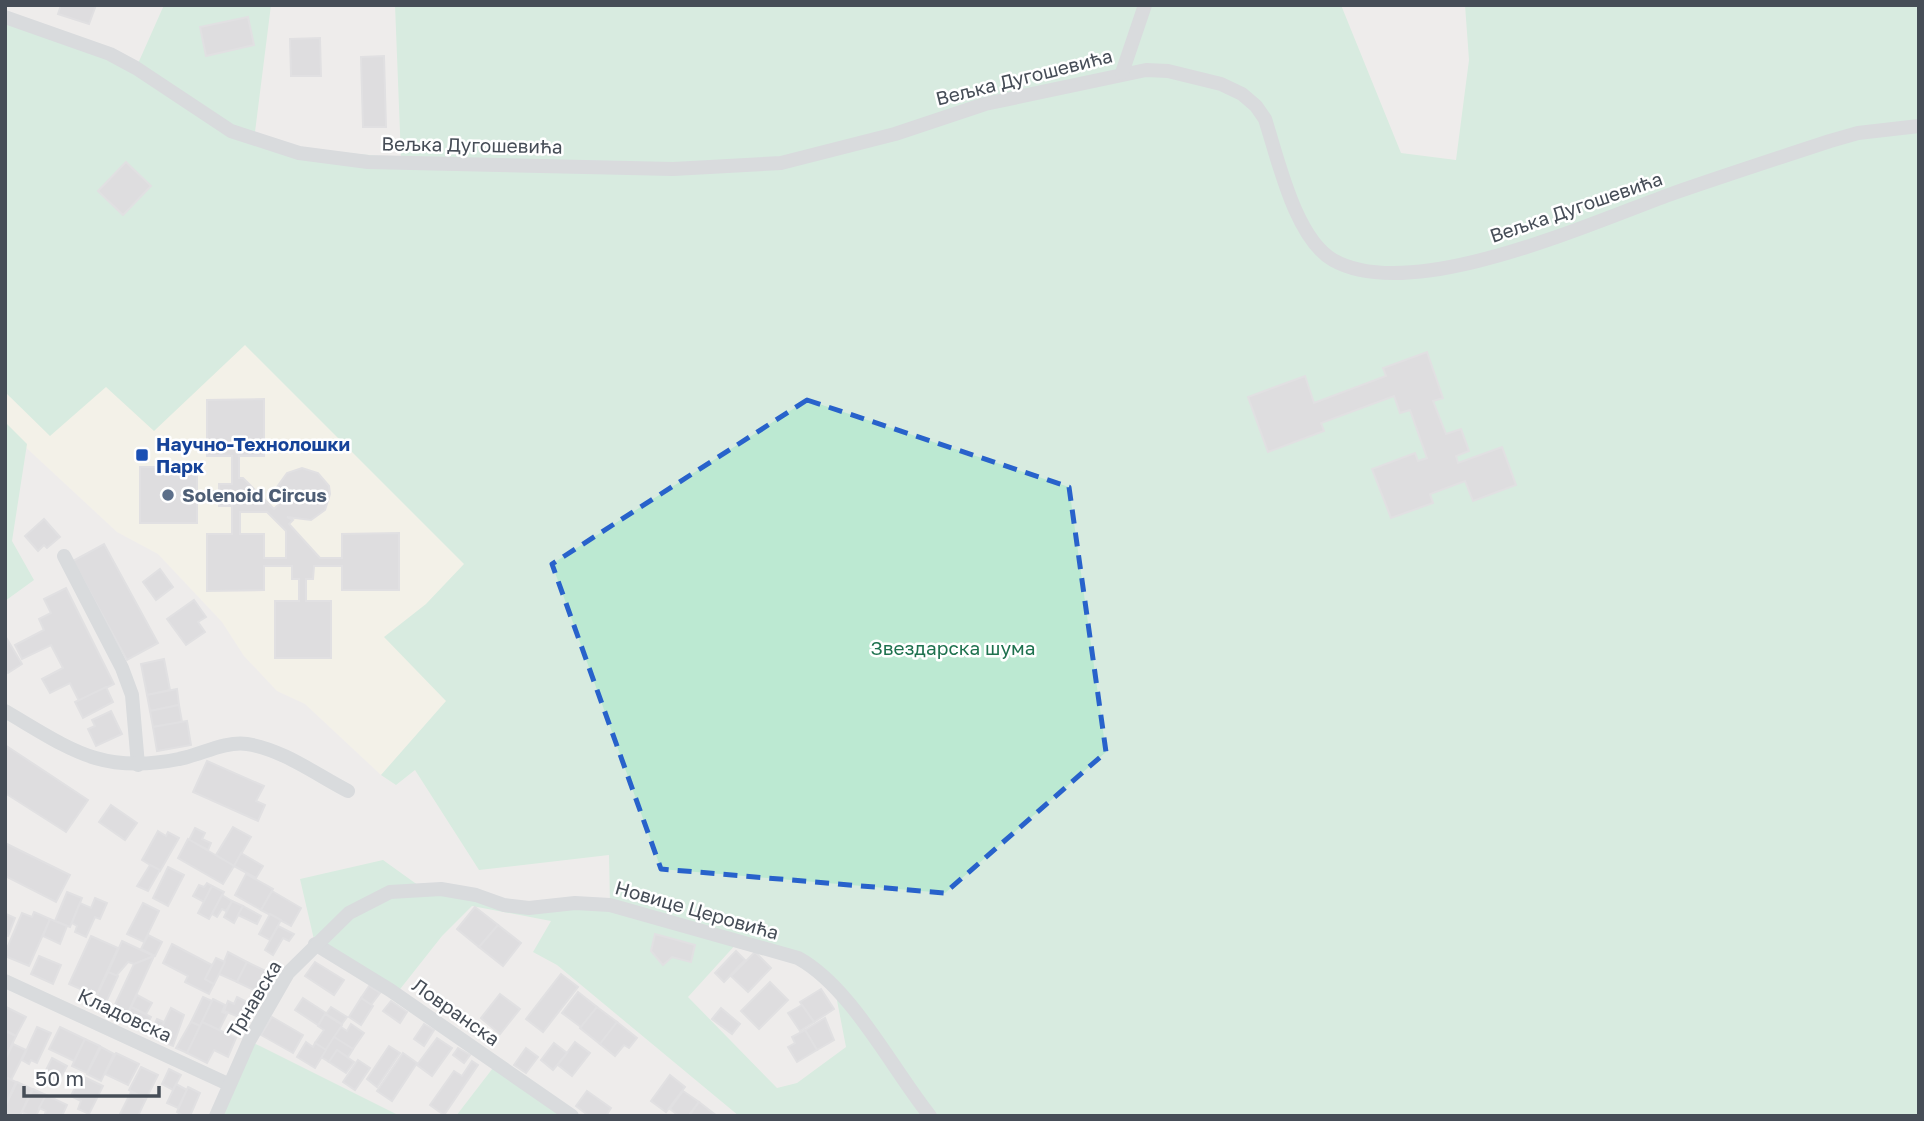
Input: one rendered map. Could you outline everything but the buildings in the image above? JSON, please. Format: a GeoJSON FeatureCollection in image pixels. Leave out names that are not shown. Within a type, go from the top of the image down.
{"type":"FeatureCollection","features":[{"type":"Feature","properties":{"kind":"street"},"geometry":{"type":"LineString","coordinates":[[1122,73],[1145,5]]}},
{"type":"Feature","properties":{"kind":"street","name":"Вељка Дугошевића"},"geometry":{"type":"LineString","coordinates":[[5,17],[110,54],[136,68],[231,131],[299,153],[368,162],[673,169],[780,163],[895,134],[985,103],[1122,73],[1168,71],[1195,76],[1242,94],[1256,106],[1265,119],[1307,236],[1331,259],[1360,270],[1382,274],[1424,270],[1500,255],[1830,141],[1874,131],[1919,126]]}},
{"type":"Feature","properties":{"kind":"street"},"geometry":{"type":"LineString","coordinates":[[64,556],[122,668],[132,695],[138,765]]}},
{"type":"Feature","properties":{"kind":"street"},"geometry":{"type":"LineString","coordinates":[[5,711],[81,754],[104,762],[138,765],[184,758],[229,744],[244,743],[265,748],[348,791]]}},
{"type":"Feature","properties":{"kind":"street","name":"Новице Церовића"},"geometry":{"type":"LineString","coordinates":[[315,944],[359,905],[404,889],[456,890],[520,908],[575,903],[610,905],[802,960],[824,975],[843,995],[930,1116]]}},
{"type":"Feature","properties":{"kind":"street","name":"Трнавска"},"geometry":{"type":"LineString","coordinates":[[216,1116],[228,1084],[288,973],[315,944]]}},
{"type":"Feature","properties":{"kind":"street","name":"Ловранска"},"geometry":{"type":"LineString","coordinates":[[315,944],[390,990],[572,1116]]}},
{"type":"Feature","properties":{"kind":"street","name":"Кладовска"},"geometry":{"type":"LineString","coordinates":[[5,981],[228,1084]]}},
{"type":"Feature","properties":{"kind":"highlighted area"},"geometry":{"type":"Polygon","coordinates":[[[807,400],[1069,487],[1106,752],[945,893],[661,869],[552,564],[807,400]]]}},
{"type":"Feature","properties":{"kind":"shaded area"},"geometry":{"type":"Polygon","coordinates":[[[5,37],[498,525],[447,701],[381,775],[305,704],[277,691],[244,656],[222,622],[158,554],[117,532],[5,428],[5,37]]]}},
{"type":"Feature","properties":{"kind":"green space","name":"Звездарска шума"},"geometry":{"type":"Polygon","coordinates":[[[164,5],[271,5],[254,140],[272,146],[401,158],[395,5],[1341,5],[1401,153],[1456,160],[1469,60],[1465,5],[1919,5],[1919,1116],[739,1116],[557,965],[533,952],[551,921],[472,906],[442,936],[397,993],[572,1116],[456,1116],[496,1064],[315,944],[300,879],[383,860],[422,888],[516,907],[610,904],[609,855],[479,870],[415,770],[396,785],[381,775],[446,701],[384,637],[426,604],[464,564],[245,345],[154,431],[106,387],[50,436],[5,392],[5,18],[136,68],[164,5]],[[738,942],[688,997],[777,1088],[797,1083],[846,1047],[834,985],[824,975],[738,942]]]}},
{"type":"Feature","properties":{"kind":"green space"},"geometry":{"type":"Polygon","coordinates":[[[5,422],[27,444],[12,541],[34,580],[5,601],[5,422]]]}},
{"type":"Feature","properties":{"kind":"green space"},"geometry":{"type":"Polygon","coordinates":[[[249,1041],[260,1046],[400,1116],[216,1116],[249,1041]]]}},
{"type":"Feature","properties":{"kind":"place","name":"Научно-Технолошки Парк"},"geometry":{"type":"Point","coordinates":[142,455]}},
{"type":"Feature","properties":{"kind":"place","name":"Solenoid Circus"},"geometry":{"type":"Point","coordinates":[168,495]}}]}
